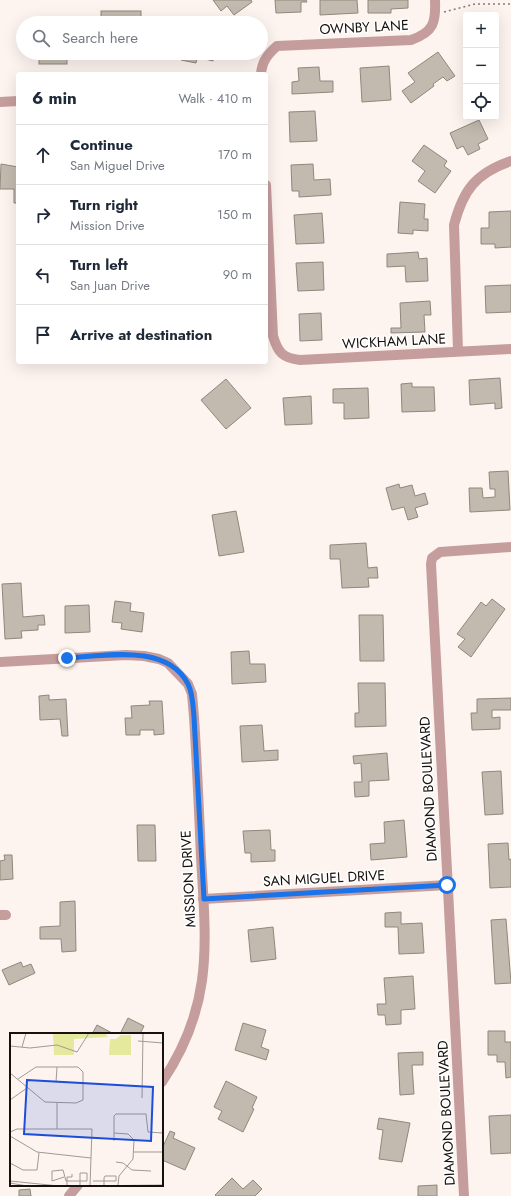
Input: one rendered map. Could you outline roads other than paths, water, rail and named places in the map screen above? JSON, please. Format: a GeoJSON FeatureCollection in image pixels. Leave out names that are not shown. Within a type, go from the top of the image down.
{"type":"FeatureCollection","features":[{"type":"Feature","properties":{"kind":"street","name":"OWNBY LANE"},"geometry":{"type":"LineString","coordinates":[[268,53],[278,46],[284,45],[411,40],[427,32],[432,25],[435,13],[435,0]]}},
{"type":"Feature","properties":{"kind":"street","name":"OWNBY LANE"},"geometry":{"type":"LineString","coordinates":[[262,72],[265,60]]}},
{"type":"Feature","properties":{"kind":"street"},"geometry":{"type":"LineString","coordinates":[[0,102],[16,101]]}},
{"type":"Feature","properties":{"kind":"street"},"geometry":{"type":"LineString","coordinates":[[458,351],[454,225],[462,200],[478,177],[496,166],[511,161]]}},
{"type":"Feature","properties":{"kind":"street","name":"WICKHAM LANE"},"geometry":{"type":"LineString","coordinates":[[268,235],[272,336],[281,353],[288,359],[300,360],[511,349]]}},
{"type":"Feature","properties":{"kind":"street","name":"DIAMOND BOULEVARD"},"geometry":{"type":"LineString","coordinates":[[464,1196],[447,885],[432,558],[440,552],[511,547]]}},
{"type":"Feature","properties":{"kind":"street","name":"MISSION DRIVE"},"geometry":{"type":"LineString","coordinates":[[0,662],[144,656],[168,663],[177,670],[190,689],[194,717],[206,959],[196,1014],[187,1038],[163,1080]]}},
{"type":"Feature","properties":{"kind":"street","name":"SAN MIGUEL DRIVE"},"geometry":{"type":"LineString","coordinates":[[204,899],[447,885]]}}]}
